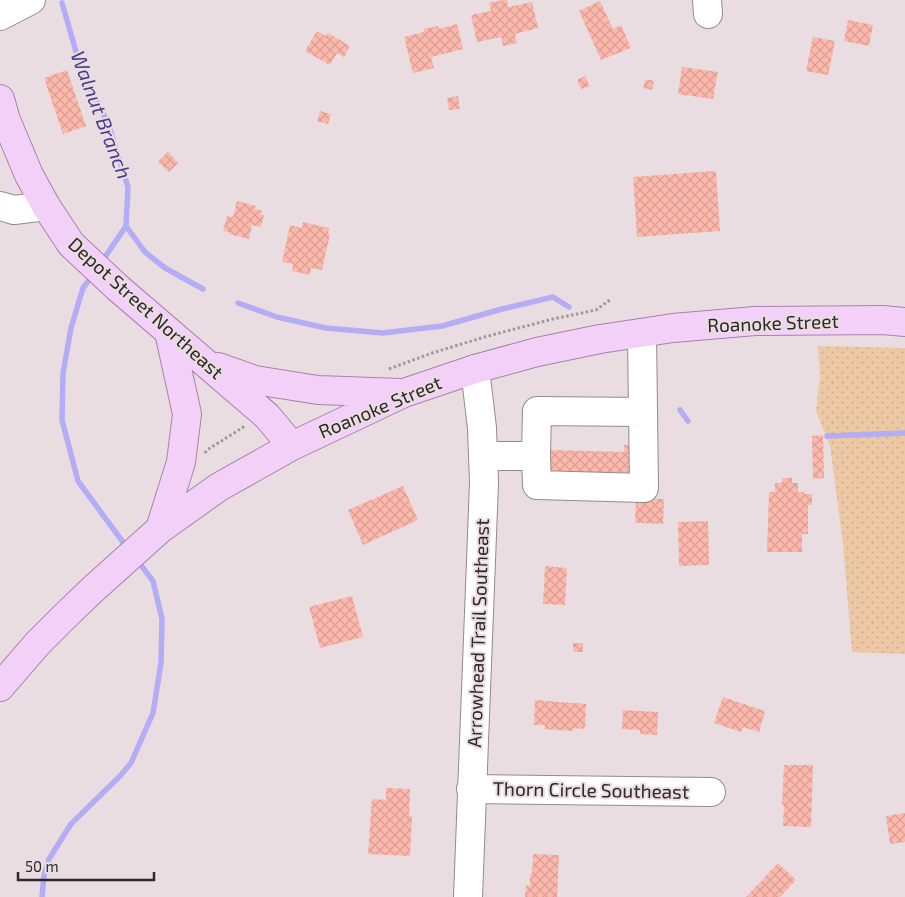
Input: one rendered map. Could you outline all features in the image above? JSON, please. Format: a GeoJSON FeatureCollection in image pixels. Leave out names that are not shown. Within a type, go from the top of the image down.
{"type":"FeatureCollection","features":[{"type":"Feature","properties":{"kind":"main road","name":"Depot Street Northeast"},"geometry":{"type":"LineString","coordinates":[[0,98],[6,120],[29,175],[46,206],[71,244],[266,416],[292,446]]}},
{"type":"Feature","properties":{"kind":"main road","name":"Roanoke Street"},"geometry":{"type":"LineString","coordinates":[[0,687],[38,643],[91,591],[160,529],[219,487],[292,446],[404,393],[475,369],[537,352],[673,328],[755,321],[883,320],[905,322]]}},
{"type":"Feature","properties":{"kind":"main road"},"geometry":{"type":"LineString","coordinates":[[160,529],[181,462],[187,414],[170,332]]}},
{"type":"Feature","properties":{"kind":"main road"},"geometry":{"type":"LineString","coordinates":[[206,363],[255,380],[318,390],[404,393]]}},
{"type":"Feature","properties":{"kind":"street"},"geometry":{"type":"LineString","coordinates":[[0,16],[31,0]]}},
{"type":"Feature","properties":{"kind":"street"},"geometry":{"type":"LineString","coordinates":[[0,206],[14,210],[46,206]]}},
{"type":"Feature","properties":{"kind":"street"},"geometry":{"type":"LineString","coordinates":[[642,333],[644,488],[537,485],[536,411],[643,412]]}},
{"type":"Feature","properties":{"kind":"street","name":"Arrowhead Trail Southeast"},"geometry":{"type":"LineString","coordinates":[[468,897],[484,483],[482,428],[475,369]]}},
{"type":"Feature","properties":{"kind":"street"},"geometry":{"type":"LineString","coordinates":[[483,456],[536,456]]}},
{"type":"Feature","properties":{"kind":"street","name":"Thorn Circle Southeast"},"geometry":{"type":"LineString","coordinates":[[471,789],[710,792]]}},
{"type":"Feature","properties":{"kind":"path"},"geometry":{"type":"LineString","coordinates":[[385,370],[488,336],[596,310],[611,299]]}},
{"type":"Feature","properties":{"kind":"path"},"geometry":{"type":"LineString","coordinates":[[202,457],[207,450],[250,423]]}},
{"type":"Feature","properties":{"kind":"shaded area"},"geometry":{"type":"Polygon","coordinates":[[[818,346],[905,348],[905,654],[852,652],[843,543],[830,446],[816,411],[820,378],[818,346]]]}},
{"type":"Feature","properties":{"kind":"building"},"geometry":{"type":"Polygon","coordinates":[[[507,0],[508,7],[532,2],[538,28],[515,34],[517,43],[503,46],[501,37],[477,42],[471,15],[491,11],[489,3],[507,0]]]}},
{"type":"Feature","properties":{"kind":"building"},"geometry":{"type":"Polygon","coordinates":[[[600,1],[613,29],[621,25],[631,48],[601,60],[579,11],[600,1]]]}},
{"type":"Feature","properties":{"kind":"building"},"geometry":{"type":"Polygon","coordinates":[[[848,20],[873,25],[869,46],[844,41],[848,20]]]}},
{"type":"Feature","properties":{"kind":"building"},"geometry":{"type":"Polygon","coordinates":[[[457,24],[463,49],[431,57],[434,68],[413,73],[404,37],[424,32],[423,29],[438,26],[439,29],[457,24]]]}},
{"type":"Feature","properties":{"kind":"building"},"geometry":{"type":"Polygon","coordinates":[[[317,31],[326,36],[328,33],[350,46],[344,57],[337,53],[330,65],[305,51],[317,31]]]}},
{"type":"Feature","properties":{"kind":"building"},"geometry":{"type":"Polygon","coordinates":[[[813,37],[835,41],[828,75],[806,71],[813,37]]]}},
{"type":"Feature","properties":{"kind":"building"},"geometry":{"type":"Polygon","coordinates":[[[682,67],[718,72],[713,99],[678,94],[682,67]]]}},
{"type":"Feature","properties":{"kind":"building"},"geometry":{"type":"Polygon","coordinates":[[[67,70],[86,126],[63,134],[44,78],[67,70]]]}},
{"type":"Feature","properties":{"kind":"building"},"geometry":{"type":"Polygon","coordinates":[[[585,76],[590,86],[581,89],[577,80],[585,76]]]}},
{"type":"Feature","properties":{"kind":"building"},"geometry":{"type":"Polygon","coordinates":[[[646,79],[654,81],[652,90],[643,88],[646,79]]]}},
{"type":"Feature","properties":{"kind":"building"},"geometry":{"type":"Polygon","coordinates":[[[458,96],[460,109],[449,110],[447,98],[458,96]]]}},
{"type":"Feature","properties":{"kind":"building"},"geometry":{"type":"Polygon","coordinates":[[[320,111],[331,114],[328,124],[317,121],[320,111]]]}},
{"type":"Feature","properties":{"kind":"building"},"geometry":{"type":"Polygon","coordinates":[[[168,152],[178,163],[169,172],[158,162],[168,152]]]}},
{"type":"Feature","properties":{"kind":"building"},"geometry":{"type":"Polygon","coordinates":[[[716,171],[720,231],[637,237],[633,177],[716,171]]]}},
{"type":"Feature","properties":{"kind":"building"},"geometry":{"type":"Polygon","coordinates":[[[237,201],[256,206],[255,209],[262,211],[261,215],[264,215],[261,227],[252,225],[249,239],[223,231],[227,216],[233,217],[237,201]]]}},
{"type":"Feature","properties":{"kind":"building"},"geometry":{"type":"Polygon","coordinates":[[[303,222],[329,228],[328,233],[330,234],[322,270],[311,268],[310,275],[292,271],[293,264],[282,262],[290,225],[302,228],[303,222]]]}},
{"type":"Feature","properties":{"kind":"building"},"geometry":{"type":"Polygon","coordinates":[[[823,435],[824,478],[813,479],[812,436],[823,435]]]}},
{"type":"Feature","properties":{"kind":"building"},"geometry":{"type":"Polygon","coordinates":[[[624,445],[637,445],[637,473],[549,471],[550,450],[624,452],[624,445]]]}},
{"type":"Feature","properties":{"kind":"building"},"geometry":{"type":"Polygon","coordinates":[[[782,478],[792,478],[792,483],[798,483],[798,492],[812,494],[812,505],[808,505],[808,534],[802,534],[802,552],[767,552],[769,492],[775,492],[775,483],[782,483],[782,478]]]}},
{"type":"Feature","properties":{"kind":"building"},"geometry":{"type":"Polygon","coordinates":[[[403,486],[418,520],[363,545],[348,510],[403,486]]]}},
{"type":"Feature","properties":{"kind":"building"},"geometry":{"type":"Polygon","coordinates":[[[636,498],[664,499],[663,524],[635,523],[636,498]]]}},
{"type":"Feature","properties":{"kind":"building"},"geometry":{"type":"Polygon","coordinates":[[[708,521],[709,565],[679,566],[678,522],[708,521]]]}},
{"type":"Feature","properties":{"kind":"building"},"geometry":{"type":"Polygon","coordinates":[[[545,566],[567,568],[565,605],[543,604],[545,566]]]}},
{"type":"Feature","properties":{"kind":"building"},"geometry":{"type":"Polygon","coordinates":[[[352,596],[363,637],[320,648],[309,607],[352,596]]]}},
{"type":"Feature","properties":{"kind":"building"},"geometry":{"type":"Polygon","coordinates":[[[573,643],[583,643],[583,652],[573,652],[573,643]]]}},
{"type":"Feature","properties":{"kind":"building"},"geometry":{"type":"Polygon","coordinates":[[[723,697],[765,711],[759,732],[743,727],[741,732],[714,723],[723,697]]]}},
{"type":"Feature","properties":{"kind":"building"},"geometry":{"type":"Polygon","coordinates":[[[535,700],[586,704],[585,729],[573,728],[573,731],[544,729],[545,725],[534,725],[535,700]]]}},
{"type":"Feature","properties":{"kind":"building"},"geometry":{"type":"Polygon","coordinates":[[[623,710],[658,712],[657,735],[640,734],[640,730],[622,729],[623,710]]]}},
{"type":"Feature","properties":{"kind":"building"},"geometry":{"type":"Polygon","coordinates":[[[784,765],[813,765],[811,827],[783,826],[784,765]]]}},
{"type":"Feature","properties":{"kind":"building"},"geometry":{"type":"Polygon","coordinates":[[[386,788],[410,789],[409,816],[412,816],[410,856],[368,854],[372,799],[386,800],[386,788]]]}},
{"type":"Feature","properties":{"kind":"building"},"geometry":{"type":"Polygon","coordinates":[[[905,813],[905,842],[890,844],[886,816],[905,813]]]}},
{"type":"Feature","properties":{"kind":"building"},"geometry":{"type":"Polygon","coordinates":[[[533,854],[559,855],[557,897],[525,897],[526,885],[530,886],[533,854]]]}},
{"type":"Feature","properties":{"kind":"building"},"geometry":{"type":"Polygon","coordinates":[[[778,863],[796,880],[780,897],[746,897],[778,863]]]}},
{"type":"Feature","properties":{"kind":"waterway","name":"Walnut Branch"},"geometry":{"type":"LineString","coordinates":[[62,3],[77,55],[86,80],[108,123],[128,187],[126,226],[101,263]]}},
{"type":"Feature","properties":{"kind":"waterway"},"geometry":{"type":"LineString","coordinates":[[126,226],[145,252],[165,268],[203,289]]}},
{"type":"Feature","properties":{"kind":"waterway","name":"Walnut Branch"},"geometry":{"type":"LineString","coordinates":[[93,275],[83,288],[71,328],[63,373],[62,420],[78,481],[128,549]]}},
{"type":"Feature","properties":{"kind":"waterway"},"geometry":{"type":"LineString","coordinates":[[238,303],[277,317],[326,328],[383,333],[442,326],[553,297],[569,307]]}},
{"type":"Feature","properties":{"kind":"waterway"},"geometry":{"type":"LineString","coordinates":[[680,410],[688,421]]}},
{"type":"Feature","properties":{"kind":"waterway"},"geometry":{"type":"LineString","coordinates":[[827,436],[905,433]]}},
{"type":"Feature","properties":{"kind":"waterway","name":"Walnut Branch"},"geometry":{"type":"LineString","coordinates":[[42,897],[44,875],[49,859],[71,824],[131,763],[153,713],[161,663],[162,619],[153,581],[137,560]]}}]}
